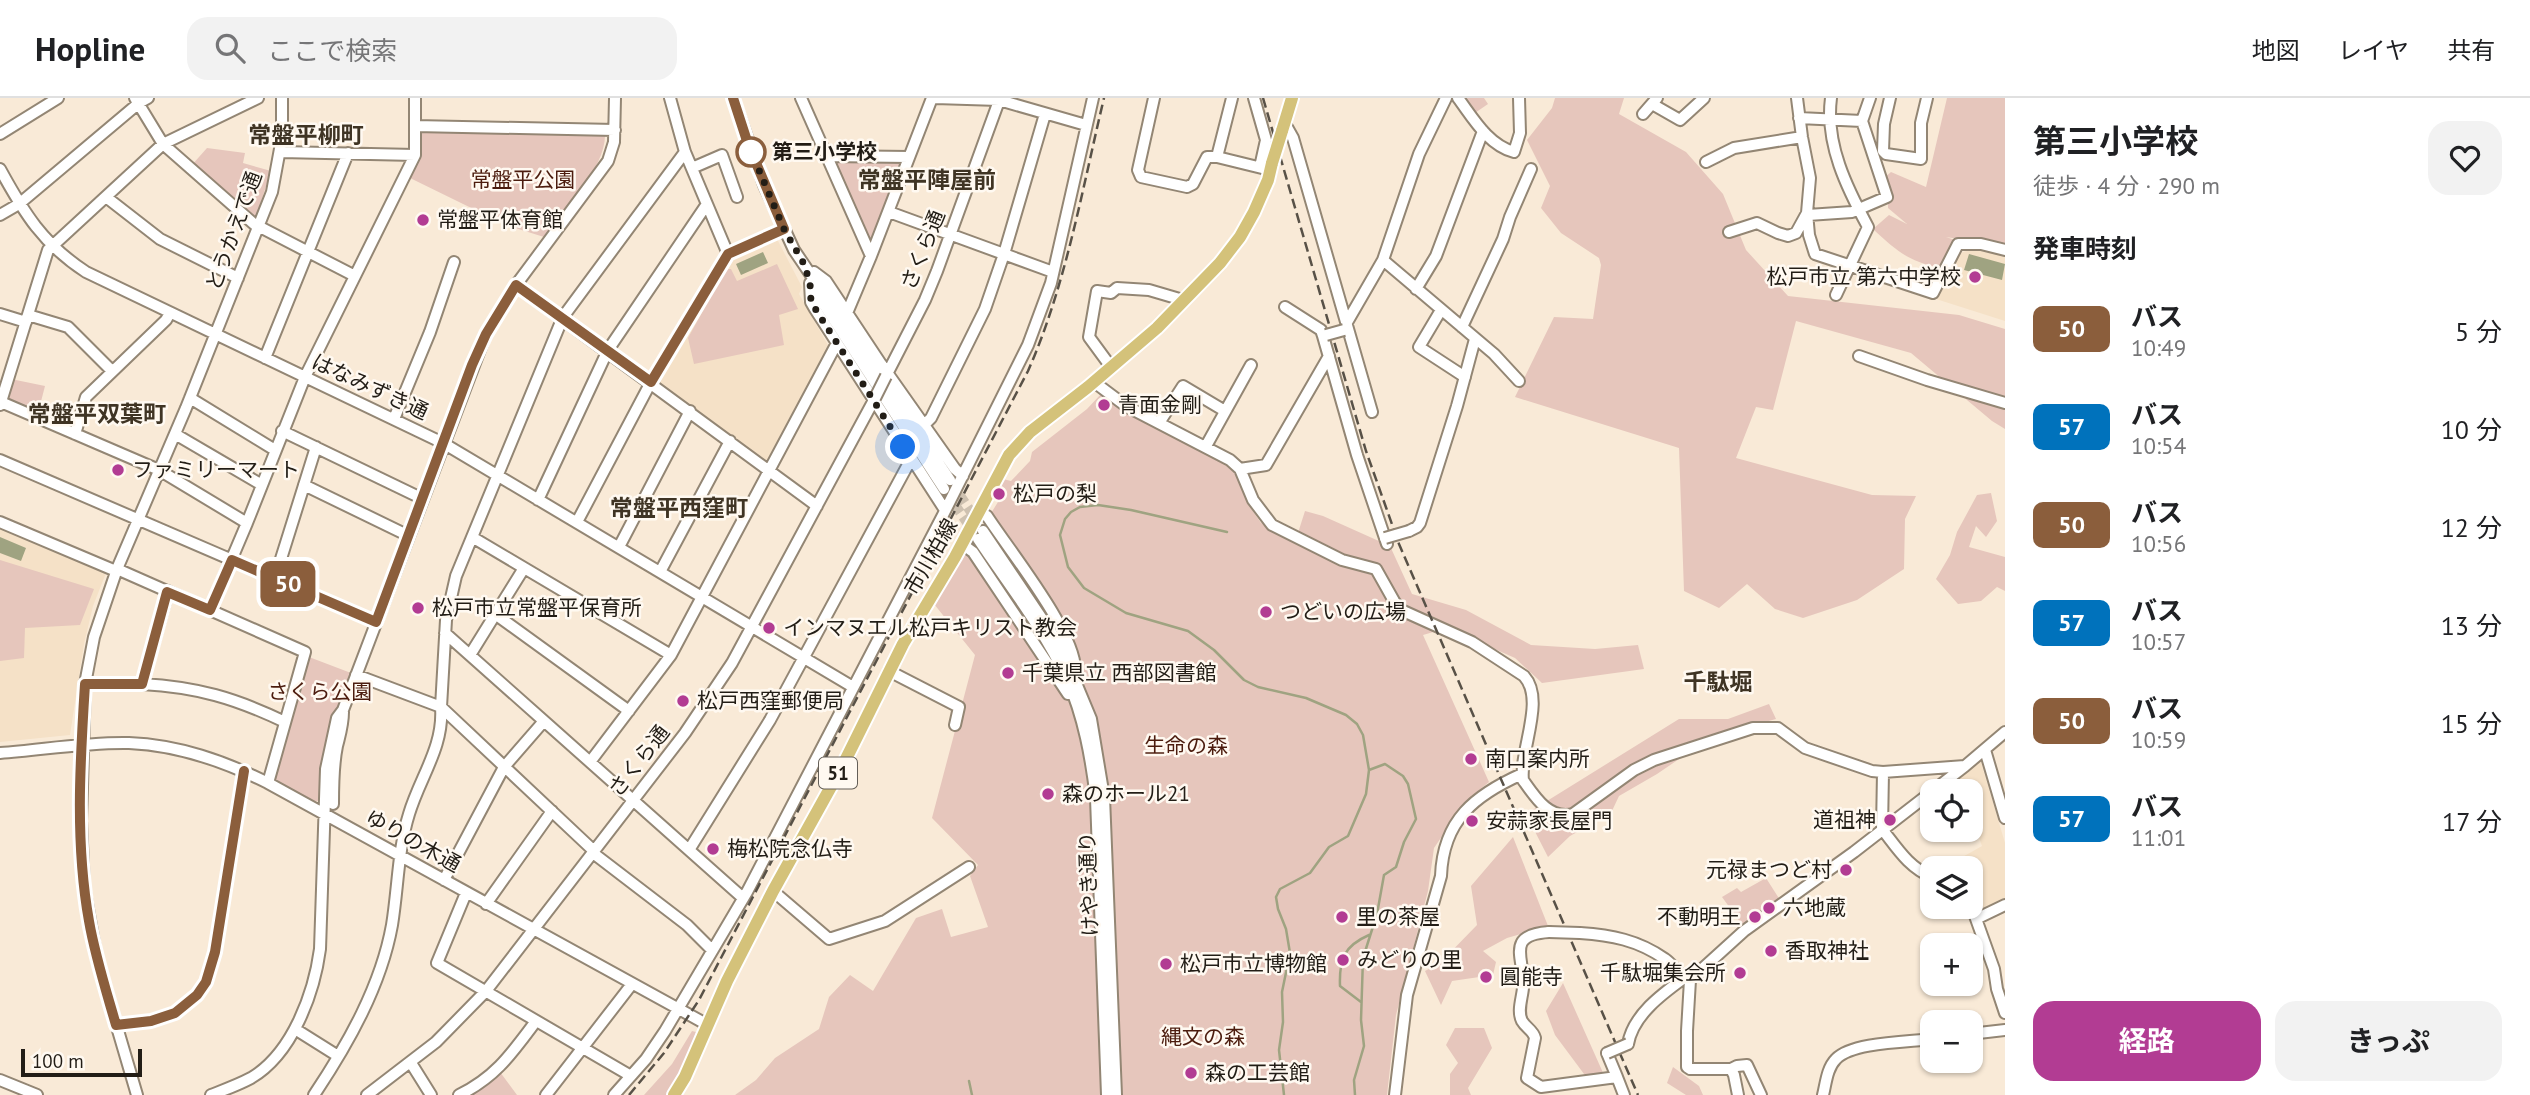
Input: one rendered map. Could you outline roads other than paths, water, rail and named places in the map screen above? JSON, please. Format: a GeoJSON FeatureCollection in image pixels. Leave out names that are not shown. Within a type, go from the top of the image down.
{"type":"FeatureCollection","features":[{"type":"Feature","properties":{"kind":"main road","name":"市川柏線"},"geometry":{"type":"LineString","coordinates":[[674,1095],[773,891],[843,765],[889,671],[962,544],[1000,470],[1018,443],[1157,328],[1231,250],[1254,212],[1292,98]]}},
{"type":"Feature","properties":{"kind":"street"},"geometry":{"type":"LineString","coordinates":[[0,134],[58,98]]}},
{"type":"Feature","properties":{"kind":"street"},"geometry":{"type":"LineString","coordinates":[[247,523],[159,470],[0,404],[46,256],[52,247],[163,144],[258,98]]}},
{"type":"Feature","properties":{"kind":"street","name":"とうかえで通"},"geometry":{"type":"LineString","coordinates":[[137,1095],[97,959],[84,887],[81,821],[85,684],[94,637],[116,570],[190,398],[272,192],[281,152],[282,98]]}},
{"type":"Feature","properties":{"kind":"street"},"geometry":{"type":"LineString","coordinates":[[210,610],[305,377],[415,155],[415,98]]}},
{"type":"Feature","properties":{"kind":"street"},"geometry":{"type":"LineString","coordinates":[[211,1095],[252,1078],[268,1064],[295,1029],[316,977],[326,769],[337,718],[343,710],[486,334],[516,285],[601,173],[609,156],[615,130],[615,98]]}},
{"type":"Feature","properties":{"kind":"street"},"geometry":{"type":"LineString","coordinates":[[670,98],[685,152],[728,254]]}},
{"type":"Feature","properties":{"kind":"street"},"geometry":{"type":"LineString","coordinates":[[733,98],[748,144],[784,229],[947,485],[810,283]]}},
{"type":"Feature","properties":{"kind":"street"},"geometry":{"type":"LineString","coordinates":[[801,98],[871,256]]}},
{"type":"Feature","properties":{"kind":"street"},"geometry":{"type":"LineString","coordinates":[[847,313],[934,98],[1000,99],[1086,125]]}},
{"type":"Feature","properties":{"kind":"street"},"geometry":{"type":"LineString","coordinates":[[614,1095],[646,1059],[743,898],[963,475],[1035,327],[1053,272],[1093,98]]}},
{"type":"Feature","properties":{"kind":"street"},"geometry":{"type":"LineString","coordinates":[[1154,98],[1138,170],[1141,177],[1187,187],[1193,184],[1206,158],[1217,157],[1268,167],[1266,140],[1254,98]]}},
{"type":"Feature","properties":{"kind":"street"},"geometry":{"type":"LineString","coordinates":[[1217,157],[1232,98]]}},
{"type":"Feature","properties":{"kind":"street"},"geometry":{"type":"LineString","coordinates":[[1324,335],[1345,328],[1383,260],[1419,154],[1446,98]]}},
{"type":"Feature","properties":{"kind":"street"},"geometry":{"type":"LineString","coordinates":[[1458,98],[1483,131],[1503,148],[1514,152],[1520,133],[1519,98]]}},
{"type":"Feature","properties":{"kind":"street"},"geometry":{"type":"LineString","coordinates":[[1643,114],[1655,101],[1680,120],[1704,98]]}},
{"type":"Feature","properties":{"kind":"street"},"geometry":{"type":"LineString","coordinates":[[1797,98],[1811,178],[1807,214],[1815,254],[1933,293],[1958,244],[1968,243],[2005,250]]}},
{"type":"Feature","properties":{"kind":"street"},"geometry":{"type":"LineString","coordinates":[[1831,98],[1829,119],[1843,180],[1868,227],[1836,295]]}},
{"type":"Feature","properties":{"kind":"street"},"geometry":{"type":"LineString","coordinates":[[1807,214],[1858,210],[1887,197],[1862,121],[1870,98]]}},
{"type":"Feature","properties":{"kind":"street"},"geometry":{"type":"LineString","coordinates":[[1886,154],[1883,151],[1884,124],[1889,98]]}},
{"type":"Feature","properties":{"kind":"street"},"geometry":{"type":"LineString","coordinates":[[1875,160],[1886,154],[1921,159],[1921,123],[1927,98]]}},
{"type":"Feature","properties":{"kind":"street","name":"さくら通"},"geometry":{"type":"LineString","coordinates":[[367,1095],[411,1063],[459,1020],[486,991],[710,698],[752,628],[925,300],[1000,99]]}},
{"type":"Feature","properties":{"kind":"street"},"geometry":{"type":"LineString","coordinates":[[0,215],[19,204],[140,100],[163,144],[258,228],[355,276]]}},
{"type":"Feature","properties":{"kind":"street"},"geometry":{"type":"LineString","coordinates":[[925,425],[980,321],[1004,254],[1045,114]]}},
{"type":"Feature","properties":{"kind":"street"},"geometry":{"type":"LineString","coordinates":[[1799,118],[1862,121]]}},
{"type":"Feature","properties":{"kind":"street"},"geometry":{"type":"LineString","coordinates":[[415,126],[615,130]]}},
{"type":"Feature","properties":{"kind":"street"},"geometry":{"type":"LineString","coordinates":[[1283,127],[1293,138],[1345,328],[1372,412]]}},
{"type":"Feature","properties":{"kind":"street"},"geometry":{"type":"LineString","coordinates":[[1416,289],[1436,256],[1483,131]]}},
{"type":"Feature","properties":{"kind":"street"},"geometry":{"type":"LineString","coordinates":[[1706,162],[1734,148],[1802,136]]}},
{"type":"Feature","properties":{"kind":"street"},"geometry":{"type":"LineString","coordinates":[[281,152],[415,155]]}},
{"type":"Feature","properties":{"kind":"street"},"geometry":{"type":"LineString","coordinates":[[314,1095],[361,1016],[381,964],[391,928],[408,816],[437,747],[442,721],[445,633],[450,598],[472,537],[562,317],[685,152]]}},
{"type":"Feature","properties":{"kind":"street"},"geometry":{"type":"LineString","coordinates":[[265,358],[348,153]]}},
{"type":"Feature","properties":{"kind":"street"},"geometry":{"type":"LineString","coordinates":[[692,168],[722,155],[737,197]]}},
{"type":"Feature","properties":{"kind":"street"},"geometry":{"type":"LineString","coordinates":[[826,156],[909,157]]}},
{"type":"Feature","properties":{"kind":"street","name":"はなみずき通"},"geometry":{"type":"LineString","coordinates":[[0,169],[33,226],[52,247],[86,272],[443,443],[853,687]]}},
{"type":"Feature","properties":{"kind":"street"},"geometry":{"type":"LineString","coordinates":[[1462,327],[1503,239],[1531,169]]}},
{"type":"Feature","properties":{"kind":"street"},"geometry":{"type":"LineString","coordinates":[[106,197],[160,239],[238,278]]}},
{"type":"Feature","properties":{"kind":"street"},"geometry":{"type":"LineString","coordinates":[[538,500],[608,351],[707,204]]}},
{"type":"Feature","properties":{"kind":"street"},"geometry":{"type":"LineString","coordinates":[[889,212],[1053,272]]}},
{"type":"Feature","properties":{"kind":"street"},"geometry":{"type":"LineString","coordinates":[[1729,232],[1757,223],[1788,236],[1796,233],[1807,214]]}},
{"type":"Feature","properties":{"kind":"street"},"geometry":{"type":"LineString","coordinates":[[577,522],[651,382],[728,254],[784,229]]}},
{"type":"Feature","properties":{"kind":"street"},"geometry":{"type":"LineString","coordinates":[[1383,260],[1494,354],[1519,381]]}},
{"type":"Feature","properties":{"kind":"street"},"geometry":{"type":"LineString","coordinates":[[394,419],[430,332],[454,262]]}},
{"type":"Feature","properties":{"kind":"street"},"geometry":{"type":"LineString","coordinates":[[804,264],[810,283],[811,302],[945,510]]}},
{"type":"Feature","properties":{"kind":"street"},"geometry":{"type":"LineString","coordinates":[[804,264],[825,281],[887,375],[955,469],[963,475]]}},
{"type":"Feature","properties":{"kind":"street"},"geometry":{"type":"LineString","coordinates":[[516,285],[817,506]]}},
{"type":"Feature","properties":{"kind":"street"},"geometry":{"type":"LineString","coordinates":[[1111,367],[1089,337],[1097,291],[1111,293],[1117,288],[1149,290],[1183,300]]}},
{"type":"Feature","properties":{"kind":"street"},"geometry":{"type":"LineString","coordinates":[[1285,307],[1321,330],[1324,335],[1357,455],[1386,541],[1417,527],[1420,523],[1475,338]]}},
{"type":"Feature","properties":{"kind":"street"},"geometry":{"type":"LineString","coordinates":[[1441,310],[1419,347],[1465,377]]}},
{"type":"Feature","properties":{"kind":"street"},"geometry":{"type":"LineString","coordinates":[[75,434],[86,397],[166,320],[170,313]]}},
{"type":"Feature","properties":{"kind":"street"},"geometry":{"type":"LineString","coordinates":[[0,314],[68,327],[112,371]]}},
{"type":"Feature","properties":{"kind":"street"},"geometry":{"type":"LineString","coordinates":[[590,762],[671,654],[837,343]]}},
{"type":"Feature","properties":{"kind":"street"},"geometry":{"type":"LineString","coordinates":[[1240,468],[1266,465],[1329,356]]}},
{"type":"Feature","properties":{"kind":"street"},"geometry":{"type":"LineString","coordinates":[[1859,356],[2005,403]]}},
{"type":"Feature","properties":{"kind":"street"},"geometry":{"type":"LineString","coordinates":[[1206,446],[1251,365]]}},
{"type":"Feature","properties":{"kind":"street"},"geometry":{"type":"LineString","coordinates":[[1094,382],[1126,406],[1206,446],[1240,468],[1253,500],[1272,525],[1342,560],[1376,569],[1401,610],[1472,642],[1528,680],[1533,699],[1522,775],[1536,799],[1549,811],[1564,816],[1573,814],[1634,770],[1654,760],[1737,733],[1770,727],[1781,730],[1805,748],[1872,771],[1965,765]]}},
{"type":"Feature","properties":{"kind":"street"},"geometry":{"type":"LineString","coordinates":[[1159,423],[1183,386],[1225,411]]}},
{"type":"Feature","properties":{"kind":"street"},"geometry":{"type":"LineString","coordinates":[[190,398],[275,450]]}},
{"type":"Feature","properties":{"kind":"street"},"geometry":{"type":"LineString","coordinates":[[619,547],[690,411]]}},
{"type":"Feature","properties":{"kind":"street"},"geometry":{"type":"LineString","coordinates":[[282,431],[423,499]]}},
{"type":"Feature","properties":{"kind":"street"},"geometry":{"type":"LineString","coordinates":[[175,434],[262,485]]}},
{"type":"Feature","properties":{"kind":"street"},"geometry":{"type":"LineString","coordinates":[[660,572],[730,441]]}},
{"type":"Feature","properties":{"kind":"street"},"geometry":{"type":"LineString","coordinates":[[275,578],[316,447]]}},
{"type":"Feature","properties":{"kind":"street"},"geometry":{"type":"LineString","coordinates":[[690,850],[769,720],[911,459]]}},
{"type":"Feature","properties":{"kind":"street"},"geometry":{"type":"LineString","coordinates":[[0,460],[376,622]]}},
{"type":"Feature","properties":{"kind":"street"},"geometry":{"type":"LineString","coordinates":[[304,485],[409,536]]}},
{"type":"Feature","properties":{"kind":"street"},"geometry":{"type":"LineString","coordinates":[[979,512],[987,516],[1059,624],[1073,652],[1070,677]]}},
{"type":"Feature","properties":{"kind":"street"},"geometry":{"type":"LineString","coordinates":[[0,522],[305,652],[268,783]]}},
{"type":"Feature","properties":{"kind":"street"},"geometry":{"type":"LineString","coordinates":[[981,535],[1061,647],[1070,677]]}},
{"type":"Feature","properties":{"kind":"street"},"geometry":{"type":"LineString","coordinates":[[472,537],[671,654]]}},
{"type":"Feature","properties":{"kind":"street"},"geometry":{"type":"LineString","coordinates":[[962,544],[973,552],[1066,692],[1075,701]]}},
{"type":"Feature","properties":{"kind":"street"},"geometry":{"type":"LineString","coordinates":[[470,655],[524,568]]}},
{"type":"Feature","properties":{"kind":"street"},"geometry":{"type":"LineString","coordinates":[[142,684],[167,592]]}},
{"type":"Feature","properties":{"kind":"street"},"geometry":{"type":"LineString","coordinates":[[495,614],[629,711]]}},
{"type":"Feature","properties":{"kind":"street"},"geometry":{"type":"LineString","coordinates":[[445,633],[743,898]]}},
{"type":"Feature","properties":{"kind":"street"},"geometry":{"type":"LineString","coordinates":[[889,671],[959,707],[955,725]]}},
{"type":"Feature","properties":{"kind":"street"},"geometry":{"type":"LineString","coordinates":[[356,674],[441,707],[594,852],[687,925],[711,949]]}},
{"type":"Feature","properties":{"kind":"street","name":"けやき通り"},"geometry":{"type":"LineString","coordinates":[[1070,677],[1091,762],[1096,798],[1107,1095]]}},
{"type":"Feature","properties":{"kind":"street","name":"けやき通り"},"geometry":{"type":"LineString","coordinates":[[1070,677],[1091,719],[1104,797],[1116,1095]]}},
{"type":"Feature","properties":{"kind":"street"},"geometry":{"type":"LineString","coordinates":[[85,684],[142,684],[185,688],[241,702],[285,722]]}},
{"type":"Feature","properties":{"kind":"street"},"geometry":{"type":"LineString","coordinates":[[333,804],[334,767],[343,729],[343,710]]}},
{"type":"Feature","properties":{"kind":"street"},"geometry":{"type":"LineString","coordinates":[[444,880],[504,767],[544,721]]}},
{"type":"Feature","properties":{"kind":"street"},"geometry":{"type":"LineString","coordinates":[[1624,1095],[1607,1053],[1628,1044],[1634,1027],[1656,998],[1687,979],[1744,931],[1882,829],[2005,733]]}},
{"type":"Feature","properties":{"kind":"street","name":"ゆりの木通"},"geometry":{"type":"LineString","coordinates":[[0,753],[127,743],[163,747],[206,757],[244,771],[708,1025]]}},
{"type":"Feature","properties":{"kind":"street"},"geometry":{"type":"LineString","coordinates":[[1985,750],[2005,818]]}},
{"type":"Feature","properties":{"kind":"street"},"geometry":{"type":"LineString","coordinates":[[116,1025],[151,1021],[175,1013],[197,995],[206,982],[215,952],[244,771]]}},
{"type":"Feature","properties":{"kind":"street"},"geometry":{"type":"LineString","coordinates":[[1883,772],[1882,829],[1920,872]]}},
{"type":"Feature","properties":{"kind":"street"},"geometry":{"type":"LineString","coordinates":[[1395,1095],[1407,995],[1440,880],[1442,856],[1447,842],[1470,804],[1494,787],[1522,775]]}},
{"type":"Feature","properties":{"kind":"street"},"geometry":{"type":"LineString","coordinates":[[486,904],[552,811]]}},
{"type":"Feature","properties":{"kind":"street"},"geometry":{"type":"LineString","coordinates":[[773,891],[829,939],[885,921],[969,867]]}},
{"type":"Feature","properties":{"kind":"street"},"geometry":{"type":"LineString","coordinates":[[466,892],[437,963],[631,1076]]}},
{"type":"Feature","properties":{"kind":"street"},"geometry":{"type":"LineString","coordinates":[[1983,916],[2005,905]]}},
{"type":"Feature","properties":{"kind":"street"},"geometry":{"type":"LineString","coordinates":[[1978,919],[2005,1013]]}},
{"type":"Feature","properties":{"kind":"street"},"geometry":{"type":"LineString","coordinates":[[1617,1077],[1541,1087],[1527,1078],[1535,1038],[1522,1021],[1520,1012],[1523,986],[1518,953],[1527,938],[1534,933],[1623,937],[1667,959],[1687,979],[1687,1067],[1731,1069],[1747,1065],[1761,1095]]}},
{"type":"Feature","properties":{"kind":"street"},"geometry":{"type":"LineString","coordinates":[[546,1095],[632,984]]}},
{"type":"Feature","properties":{"kind":"street"},"geometry":{"type":"LineString","coordinates":[[459,1095],[479,1085],[503,1065],[536,1021]]}},
{"type":"Feature","properties":{"kind":"street"},"geometry":{"type":"LineString","coordinates":[[295,1029],[338,1056]]}},
{"type":"Feature","properties":{"kind":"street"},"geometry":{"type":"LineString","coordinates":[[1983,1033],[2005,1030]]}},
{"type":"Feature","properties":{"kind":"street"},"geometry":{"type":"LineString","coordinates":[[1823,1095],[1831,1067],[1837,1058],[1850,1050],[1920,1040]]}},
{"type":"Feature","properties":{"kind":"street"},"geometry":{"type":"LineString","coordinates":[[411,1063],[431,1095]]}},
{"type":"Feature","properties":{"kind":"street"},"geometry":{"type":"LineString","coordinates":[[1731,1069],[1738,1095]]}},
{"type":"Feature","properties":{"kind":"street"},"geometry":{"type":"LineString","coordinates":[[0,1080],[37,1095]]}},
{"type":"Feature","properties":{"kind":"waterway"},"geometry":{"type":"LineString","coordinates":[[1227,532],[1098,505],[1080,507],[1071,512],[1065,519],[1060,535],[1068,567],[1084,588],[1126,613],[1188,631],[1214,650],[1244,680],[1258,687],[1306,698],[1346,715],[1357,724],[1363,735],[1369,770],[1366,794],[1348,836],[1329,847],[1310,873],[1280,889],[1276,897],[1290,953],[1282,992],[1283,1022],[1279,1050],[1284,1095]]}},
{"type":"Feature","properties":{"kind":"waterway"},"geometry":{"type":"LineString","coordinates":[[1355,1095],[1354,1080],[1364,1046],[1361,1020],[1363,958],[1377,914],[1384,875],[1396,867],[1404,842],[1416,819],[1408,784],[1403,776],[1385,764],[1369,770]]}},
{"type":"Feature","properties":{"kind":"waterway"},"geometry":{"type":"LineString","coordinates":[[1361,1002],[1340,986],[1341,968],[1349,949],[1369,935]]}},
{"type":"Feature","properties":{"kind":"waterway"},"geometry":{"type":"LineString","coordinates":[[969,1081],[972,1095]]}},
{"type":"Feature","properties":{"kind":"tunnel"},"geometry":{"type":"LineString","coordinates":[[951,482],[979,524]]}},
{"type":"Feature","properties":{"kind":"tunnel"},"geometry":{"type":"LineString","coordinates":[[946,492],[975,534]]}},
{"type":"Feature","properties":{"kind":"railway"},"geometry":{"type":"LineString","coordinates":[[629,1095],[664,1053],[699,1000],[1028,371],[1063,271],[1104,98]]}},
{"type":"Feature","properties":{"kind":"railway"},"geometry":{"type":"LineString","coordinates":[[1263,98],[1366,451],[1399,544],[1638,1095]]}},
{"type":"Feature","properties":{"kind":"place","name":"第三小学校"},"geometry":{"type":"Point","coordinates":[751,152]}},
{"type":"Feature","properties":{"kind":"place","name":"常盤平体育館"},"geometry":{"type":"Point","coordinates":[423,220]}},
{"type":"Feature","properties":{"kind":"place","name":"松戸市立 第六中学校"},"geometry":{"type":"Point","coordinates":[1975,277]}},
{"type":"Feature","properties":{"kind":"place","name":"青面金剛"},"geometry":{"type":"Point","coordinates":[1104,405]}},
{"type":"Feature","properties":{"kind":"place","name":"ファミリーマート"},"geometry":{"type":"Point","coordinates":[118,470]}},
{"type":"Feature","properties":{"kind":"place","name":"松戸の梨"},"geometry":{"type":"Point","coordinates":[999,494]}},
{"type":"Feature","properties":{"kind":"place","name":"松戸市立常盤平保育所"},"geometry":{"type":"Point","coordinates":[418,608]}},
{"type":"Feature","properties":{"kind":"place","name":"つどいの広場"},"geometry":{"type":"Point","coordinates":[1266,612]}},
{"type":"Feature","properties":{"kind":"place","name":"インマヌエル松戸キリスト教会"},"geometry":{"type":"Point","coordinates":[769,628]}},
{"type":"Feature","properties":{"kind":"place","name":"千葉県立 西部図書館"},"geometry":{"type":"Point","coordinates":[1008,673]}},
{"type":"Feature","properties":{"kind":"place","name":"松戸西窪郵便局"},"geometry":{"type":"Point","coordinates":[683,701]}},
{"type":"Feature","properties":{"kind":"place","name":"南口案内所"},"geometry":{"type":"Point","coordinates":[1471,759]}},
{"type":"Feature","properties":{"kind":"place","name":"森のホール21"},"geometry":{"type":"Point","coordinates":[1048,794]}},
{"type":"Feature","properties":{"kind":"place","name":"道祖神"},"geometry":{"type":"Point","coordinates":[1890,820]}},
{"type":"Feature","properties":{"kind":"place","name":"安蒜家長屋門"},"geometry":{"type":"Point","coordinates":[1472,821]}},
{"type":"Feature","properties":{"kind":"place","name":"梅松院念仏寺"},"geometry":{"type":"Point","coordinates":[713,849]}},
{"type":"Feature","properties":{"kind":"place","name":"元禄まつど村"},"geometry":{"type":"Point","coordinates":[1846,870]}},
{"type":"Feature","properties":{"kind":"place","name":"六地蔵"},"geometry":{"type":"Point","coordinates":[1769,908]}},
{"type":"Feature","properties":{"kind":"place","name":"里の茶屋"},"geometry":{"type":"Point","coordinates":[1342,917]}},
{"type":"Feature","properties":{"kind":"place","name":"不動明王"},"geometry":{"type":"Point","coordinates":[1755,917]}},
{"type":"Feature","properties":{"kind":"place","name":"香取神社"},"geometry":{"type":"Point","coordinates":[1771,951]}},
{"type":"Feature","properties":{"kind":"place","name":"みどりの里"},"geometry":{"type":"Point","coordinates":[1343,960]}},
{"type":"Feature","properties":{"kind":"place","name":"松戸市立博物館"},"geometry":{"type":"Point","coordinates":[1166,964]}},
{"type":"Feature","properties":{"kind":"place","name":"千駄堀集会所"},"geometry":{"type":"Point","coordinates":[1740,973]}},
{"type":"Feature","properties":{"kind":"place","name":"圓能寺"},"geometry":{"type":"Point","coordinates":[1486,977]}},
{"type":"Feature","properties":{"kind":"place","name":"森の工芸館"},"geometry":{"type":"Point","coordinates":[1191,1073]}},
{"type":"Feature","properties":{"kind":"district","name":"常盤平柳町"},"geometry":{"type":"Point","coordinates":[306,135]}},
{"type":"Feature","properties":{"kind":"district","name":"常盤平陣屋前"},"geometry":{"type":"Point","coordinates":[927,180]}},
{"type":"Feature","properties":{"kind":"district","name":"常盤平双葉町"},"geometry":{"type":"Point","coordinates":[97,414]}},
{"type":"Feature","properties":{"kind":"district","name":"常盤平西窪町"},"geometry":{"type":"Point","coordinates":[679,508]}},
{"type":"Feature","properties":{"kind":"district","name":"千駄堀"},"geometry":{"type":"Point","coordinates":[1718,682]}},
{"type":"Feature","properties":{"kind":"park label","name":"常盤平公園"},"geometry":{"type":"Point","coordinates":[523,180]}},
{"type":"Feature","properties":{"kind":"park label","name":"さくら公園"},"geometry":{"type":"Point","coordinates":[320,692]}},
{"type":"Feature","properties":{"kind":"park label","name":"生命の森"},"geometry":{"type":"Point","coordinates":[1186,746]}},
{"type":"Feature","properties":{"kind":"park label","name":"縄文の森"},"geometry":{"type":"Point","coordinates":[1203,1037]}}]}
